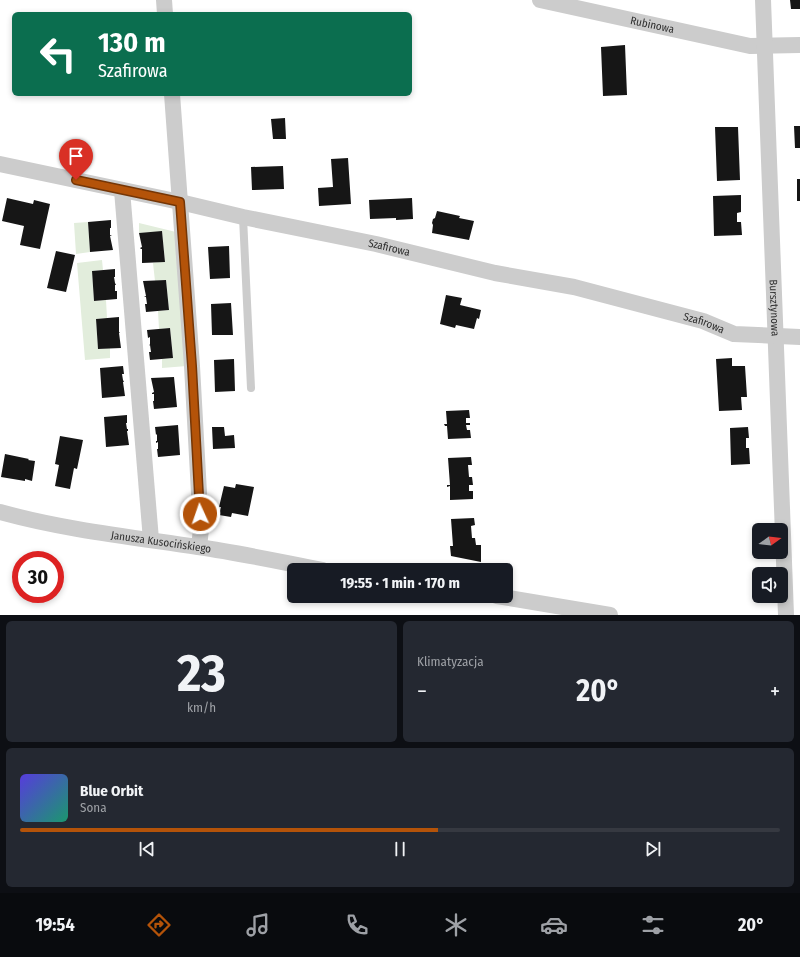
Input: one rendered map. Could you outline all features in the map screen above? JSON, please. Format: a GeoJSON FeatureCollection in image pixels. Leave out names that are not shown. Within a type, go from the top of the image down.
{"type":"FeatureCollection","features":[{"type":"Feature","properties":{"kind":"street"},"geometry":{"type":"LineString","coordinates":[[164,0],[165,12]]}},
{"type":"Feature","properties":{"kind":"street","name":"Rubinowa"},"geometry":{"type":"LineString","coordinates":[[540,0],[750,46],[765,47],[800,45]]}},
{"type":"Feature","properties":{"kind":"street","name":"Bursztynowa"},"geometry":{"type":"LineString","coordinates":[[763,0],[786,615]]}},
{"type":"Feature","properties":{"kind":"street"},"geometry":{"type":"LineString","coordinates":[[172,96],[192,366],[201,529],[199,547]]}},
{"type":"Feature","properties":{"kind":"street","name":"Szafirowa"},"geometry":{"type":"LineString","coordinates":[[0,164],[180,202],[243,217],[376,244],[495,273],[574,287],[703,321],[734,334],[800,337]]}},
{"type":"Feature","properties":{"kind":"street"},"geometry":{"type":"LineString","coordinates":[[122,190],[151,540]]}},
{"type":"Feature","properties":{"kind":"street","name":"Janusza Kusocińskiego"},"geometry":{"type":"LineString","coordinates":[[0,512],[26,519],[111,535],[199,547],[287,563]]}},
{"type":"Feature","properties":{"kind":"street"},"geometry":{"type":"LineString","coordinates":[[513,599],[610,615]]}},
{"type":"Feature","properties":{"kind":"lane"},"geometry":{"type":"LineString","coordinates":[[243,217],[251,388]]}},
{"type":"Feature","properties":{"kind":"green space"},"geometry":{"type":"Polygon","coordinates":[[[88,222],[90,252],[76,254],[74,223],[88,222]]]}},
{"type":"Feature","properties":{"kind":"green space"},"geometry":{"type":"Polygon","coordinates":[[[139,223],[176,232],[187,366],[162,368],[162,359],[173,358],[170,328],[159,329],[158,311],[169,310],[166,280],[155,281],[153,263],[165,261],[162,232],[139,233],[139,223]]]}},
{"type":"Feature","properties":{"kind":"green space"},"geometry":{"type":"Polygon","coordinates":[[[102,260],[103,270],[92,271],[94,301],[106,300],[107,318],[96,319],[98,349],[110,348],[110,358],[85,360],[77,263],[102,260]]]}},
{"type":"Feature","properties":{"kind":"building"},"geometry":{"type":"Polygon","coordinates":[[[790,0],[800,0],[800,9],[791,9],[790,0]]]}},
{"type":"Feature","properties":{"kind":"building"},"geometry":{"type":"Polygon","coordinates":[[[625,45],[627,95],[603,96],[601,47],[625,45]]]}},
{"type":"Feature","properties":{"kind":"building"},"geometry":{"type":"Polygon","coordinates":[[[285,118],[286,139],[273,139],[271,119],[285,118]]]}},
{"type":"Feature","properties":{"kind":"building"},"geometry":{"type":"Polygon","coordinates":[[[794,126],[800,126],[800,148],[795,148],[794,126]]]}},
{"type":"Feature","properties":{"kind":"building"},"geometry":{"type":"Polygon","coordinates":[[[715,127],[738,127],[740,180],[717,181],[715,127]]]}},
{"type":"Feature","properties":{"kind":"building"},"geometry":{"type":"Polygon","coordinates":[[[348,158],[351,204],[319,206],[318,188],[333,187],[331,159],[348,158]]]}},
{"type":"Feature","properties":{"kind":"building"},"geometry":{"type":"Polygon","coordinates":[[[283,166],[284,189],[252,190],[251,167],[283,166]]]}},
{"type":"Feature","properties":{"kind":"building"},"geometry":{"type":"Polygon","coordinates":[[[797,179],[800,179],[800,201],[797,201],[797,179]]]}},
{"type":"Feature","properties":{"kind":"building"},"geometry":{"type":"Polygon","coordinates":[[[741,195],[741,212],[737,213],[737,222],[741,222],[742,235],[714,236],[713,196],[741,195]]]}},
{"type":"Feature","properties":{"kind":"building"},"geometry":{"type":"Polygon","coordinates":[[[7,198],[33,204],[34,200],[50,204],[40,249],[20,245],[24,226],[2,221],[7,198]]]}},
{"type":"Feature","properties":{"kind":"building"},"geometry":{"type":"Polygon","coordinates":[[[412,198],[413,219],[370,219],[369,200],[412,198]]]}},
{"type":"Feature","properties":{"kind":"building"},"geometry":{"type":"Polygon","coordinates":[[[437,211],[474,221],[469,240],[432,233],[432,223],[437,211]]]}},
{"type":"Feature","properties":{"kind":"building"},"geometry":{"type":"Polygon","coordinates":[[[111,220],[110,235],[112,236],[110,236],[113,250],[90,252],[88,222],[111,220]]]}},
{"type":"Feature","properties":{"kind":"building"},"geometry":{"type":"Polygon","coordinates":[[[162,231],[165,262],[142,263],[142,249],[140,248],[142,247],[139,233],[162,231]]]}},
{"type":"Feature","properties":{"kind":"building"},"geometry":{"type":"Polygon","coordinates":[[[229,246],[230,278],[210,279],[208,247],[229,246]]]}},
{"type":"Feature","properties":{"kind":"building"},"geometry":{"type":"Polygon","coordinates":[[[56,251],[75,255],[66,292],[47,288],[56,251]]]}},
{"type":"Feature","properties":{"kind":"building"},"geometry":{"type":"Polygon","coordinates":[[[115,269],[114,277],[117,299],[94,301],[92,271],[115,269]]]}},
{"type":"Feature","properties":{"kind":"building"},"geometry":{"type":"Polygon","coordinates":[[[166,280],[169,310],[146,312],[145,304],[147,304],[146,297],[144,297],[146,296],[143,281],[166,280]]]}},
{"type":"Feature","properties":{"kind":"building"},"geometry":{"type":"Polygon","coordinates":[[[446,295],[462,298],[460,305],[481,310],[479,319],[477,318],[474,329],[456,325],[455,328],[440,324],[446,295]]]}},
{"type":"Feature","properties":{"kind":"building"},"geometry":{"type":"Polygon","coordinates":[[[231,303],[233,335],[212,335],[211,304],[231,303]]]}},
{"type":"Feature","properties":{"kind":"building"},"geometry":{"type":"Polygon","coordinates":[[[119,317],[121,348],[98,349],[96,319],[119,317]]]}},
{"type":"Feature","properties":{"kind":"building"},"geometry":{"type":"Polygon","coordinates":[[[170,328],[173,358],[150,360],[150,337],[148,338],[147,330],[170,328]]]}},
{"type":"Feature","properties":{"kind":"building"},"geometry":{"type":"Polygon","coordinates":[[[732,358],[732,366],[745,366],[747,397],[741,397],[742,410],[719,411],[716,359],[732,358]]]}},
{"type":"Feature","properties":{"kind":"building"},"geometry":{"type":"Polygon","coordinates":[[[234,359],[235,391],[215,392],[214,360],[234,359]]]}},
{"type":"Feature","properties":{"kind":"building"},"geometry":{"type":"Polygon","coordinates":[[[123,366],[124,374],[122,374],[125,396],[102,398],[100,368],[123,366]]]}},
{"type":"Feature","properties":{"kind":"building"},"geometry":{"type":"Polygon","coordinates":[[[174,377],[177,407],[154,409],[154,394],[152,393],[154,392],[151,378],[174,377]]]}},
{"type":"Feature","properties":{"kind":"building"},"geometry":{"type":"Polygon","coordinates":[[[469,410],[470,418],[466,418],[466,423],[470,423],[470,425],[466,425],[467,430],[470,430],[471,438],[448,439],[447,426],[444,424],[447,424],[446,411],[469,410]]]}},
{"type":"Feature","properties":{"kind":"building"},"geometry":{"type":"Polygon","coordinates":[[[127,415],[126,423],[129,445],[106,447],[104,417],[127,415]]]}},
{"type":"Feature","properties":{"kind":"building"},"geometry":{"type":"Polygon","coordinates":[[[178,425],[180,455],[158,457],[158,442],[156,443],[157,434],[156,435],[155,427],[178,425]]]}},
{"type":"Feature","properties":{"kind":"building"},"geometry":{"type":"Polygon","coordinates":[[[212,427],[224,427],[225,436],[234,435],[235,448],[213,449],[212,427]]]}},
{"type":"Feature","properties":{"kind":"building"},"geometry":{"type":"Polygon","coordinates":[[[748,427],[749,438],[746,438],[746,448],[749,448],[750,464],[731,465],[730,428],[748,427]]]}},
{"type":"Feature","properties":{"kind":"building"},"geometry":{"type":"Polygon","coordinates":[[[60,436],[83,440],[77,469],[74,468],[70,489],[55,486],[59,465],[55,464],[60,436]]]}},
{"type":"Feature","properties":{"kind":"building"},"geometry":{"type":"Polygon","coordinates":[[[5,454],[35,461],[32,481],[1,477],[5,454]]]}},
{"type":"Feature","properties":{"kind":"building"},"geometry":{"type":"Polygon","coordinates":[[[471,457],[472,465],[468,465],[469,477],[472,477],[473,485],[469,485],[469,491],[473,491],[473,499],[450,500],[450,486],[447,487],[447,485],[450,485],[448,458],[471,457]]]}},
{"type":"Feature","properties":{"kind":"building"},"geometry":{"type":"Polygon","coordinates":[[[236,484],[254,487],[248,516],[232,513],[231,517],[219,515],[221,507],[219,507],[224,486],[235,488],[236,484]]]}},
{"type":"Feature","properties":{"kind":"building"},"geometry":{"type":"Polygon","coordinates":[[[474,518],[475,525],[471,526],[472,538],[475,538],[476,545],[481,545],[481,562],[451,556],[450,546],[453,546],[451,519],[474,518]]]}},
{"type":"Feature","properties":{"kind":"route"},"geometry":{"type":"LineString","coordinates":[[76,180],[180,202],[192,366],[200,514]]}}]}
